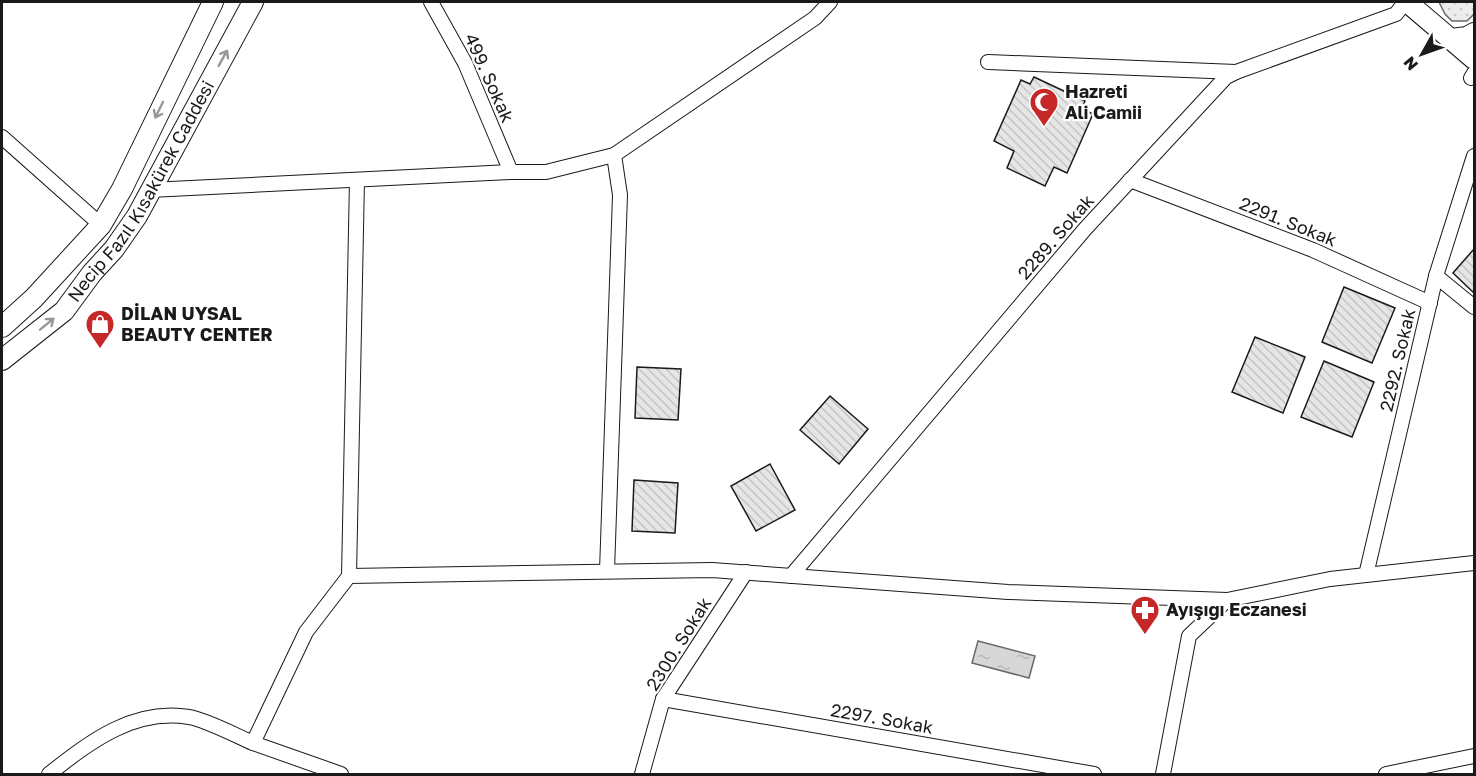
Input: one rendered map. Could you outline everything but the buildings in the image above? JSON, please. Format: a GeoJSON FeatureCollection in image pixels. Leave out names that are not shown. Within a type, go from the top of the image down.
{"type":"FeatureCollection","features":[{"type":"Feature","properties":{"kind":"main road","name":"Necip Fazıl Kısakürek Caddesi"},"geometry":{"type":"LineString","coordinates":[[2,327],[34,298],[101,225],[122,189],[213,2]]}},
{"type":"Feature","properties":{"kind":"main road","name":"Necip Fazıl Kısakürek Caddesi"},"geometry":{"type":"LineString","coordinates":[[2,360],[64,310],[92,273],[114,249],[137,216],[253,2]]}},
{"type":"Feature","properties":{"kind":"main road"},"geometry":{"type":"LineString","coordinates":[[1406,2],[1452,39],[1473,70]]}},
{"type":"Feature","properties":{"kind":"main road"},"geometry":{"type":"LineString","coordinates":[[1427,2],[1436,25]]}},
{"type":"Feature","properties":{"kind":"main road"},"geometry":{"type":"LineString","coordinates":[[1452,39],[1467,37],[1474,33]]}},
{"type":"Feature","properties":{"kind":"main road"},"geometry":{"type":"LineString","coordinates":[[122,189],[150,190]]}},
{"type":"Feature","properties":{"kind":"street","name":"499. Sokak"},"geometry":{"type":"LineString","coordinates":[[431,2],[465,63],[510,172]]}},
{"type":"Feature","properties":{"kind":"street"},"geometry":{"type":"LineString","coordinates":[[150,190],[546,172],[614,154],[815,18],[830,2]]}},
{"type":"Feature","properties":{"kind":"street","name":"2289. Sokak"},"geometry":{"type":"LineString","coordinates":[[791,576],[1085,229],[1226,77],[1396,14],[1406,2]]}},
{"type":"Feature","properties":{"kind":"street"},"geometry":{"type":"LineString","coordinates":[[988,62],[1236,72]]}},
{"type":"Feature","properties":{"kind":"street"},"geometry":{"type":"LineString","coordinates":[[2,137],[101,225]]}},
{"type":"Feature","properties":{"kind":"street"},"geometry":{"type":"LineString","coordinates":[[608,571],[620,195],[614,154]]}},
{"type":"Feature","properties":{"kind":"street","name":"2292. Sokak"},"geometry":{"type":"LineString","coordinates":[[1366,575],[1436,276],[1474,156]]}},
{"type":"Feature","properties":{"kind":"street"},"geometry":{"type":"LineString","coordinates":[[253,743],[306,632],[349,576],[357,180]]}},
{"type":"Feature","properties":{"kind":"street","name":"2291. Sokak"},"geometry":{"type":"LineString","coordinates":[[1130,180],[1313,250],[1430,303]]}},
{"type":"Feature","properties":{"kind":"street"},"geometry":{"type":"LineString","coordinates":[[1436,276],[1474,307]]}},
{"type":"Feature","properties":{"kind":"street"},"geometry":{"type":"LineString","coordinates":[[349,576],[712,570],[1008,592],[1227,600],[1330,579],[1474,563]]}},
{"type":"Feature","properties":{"kind":"street","name":"2300. Sokak"},"geometry":{"type":"LineString","coordinates":[[642,774],[663,699],[746,572]]}},
{"type":"Feature","properties":{"kind":"street"},"geometry":{"type":"LineString","coordinates":[[1163,774],[1189,636],[1227,600]]}},
{"type":"Feature","properties":{"kind":"street","name":"2297. Sokak"},"geometry":{"type":"LineString","coordinates":[[663,699],[1094,774]]}},
{"type":"Feature","properties":{"kind":"street"},"geometry":{"type":"LineString","coordinates":[[49,774],[119,726],[152,717],[190,717],[253,743],[341,774]]}},
{"type":"Feature","properties":{"kind":"street"},"geometry":{"type":"LineString","coordinates":[[1386,774],[1474,756]]}},
{"type":"Feature","properties":{"kind":"shaded area"},"geometry":{"type":"Polygon","coordinates":[[[1439,2],[1474,2],[1474,14],[1467,21],[1452,21],[1445,14],[1439,2]]]}},
{"type":"Feature","properties":{"kind":"water"},"geometry":{"type":"Polygon","coordinates":[[[978,641],[1035,656],[1029,678],[972,663],[978,641]]]}},
{"type":"Feature","properties":{"kind":"place","name":"Hazreti Ali Camii"},"geometry":{"type":"Point","coordinates":[1044,128]}},
{"type":"Feature","properties":{"kind":"place","name":"DİLAN UYSAL BEAUTY CENTER"},"geometry":{"type":"Point","coordinates":[100,350]}},
{"type":"Feature","properties":{"kind":"place","name":"Ayışığı Eczanesi"},"geometry":{"type":"Point","coordinates":[1145,636]}}]}
